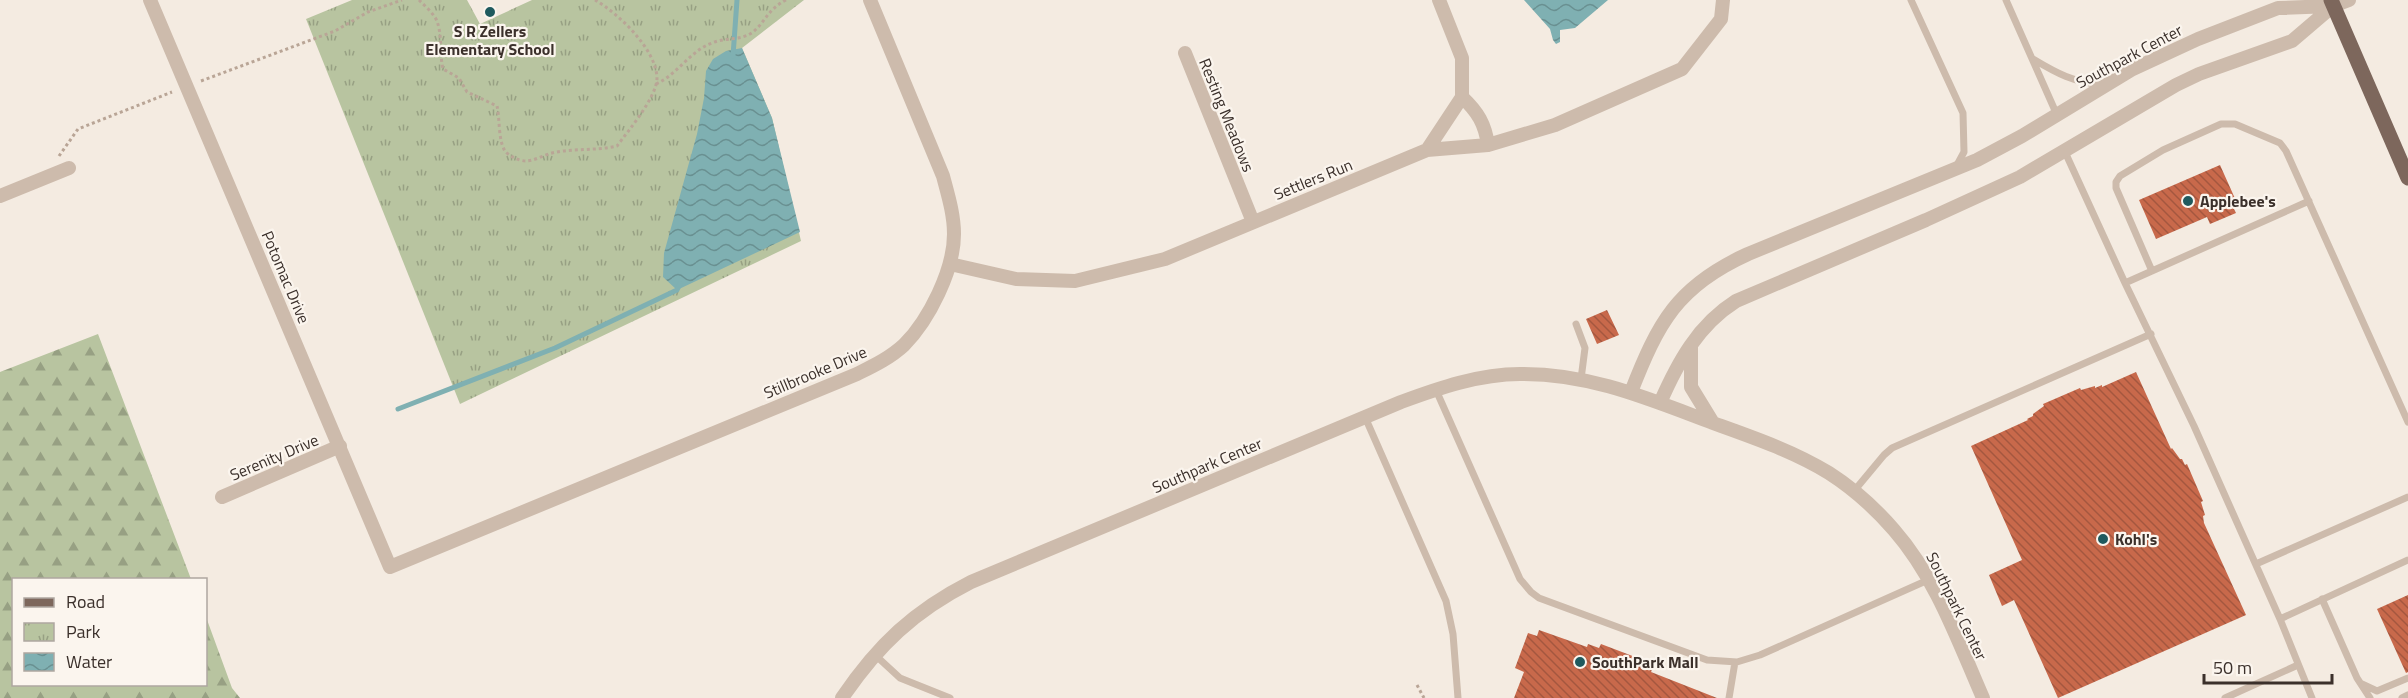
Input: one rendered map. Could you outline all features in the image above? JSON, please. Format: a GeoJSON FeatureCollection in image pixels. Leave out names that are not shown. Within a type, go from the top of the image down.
{"type":"FeatureCollection","features":[{"type":"Feature","properties":{"kind":"main road"},"geometry":{"type":"LineString","coordinates":[[2332,3],[2408,178]]}},
{"type":"Feature","properties":{"kind":"street","name":"Potomac Drive"},"geometry":{"type":"LineString","coordinates":[[150,0],[390,567]]}},
{"type":"Feature","properties":{"kind":"street","name":"Stillbrooke Drive"},"geometry":{"type":"LineString","coordinates":[[390,567],[878,363],[903,346],[931,308],[950,264],[954,235],[951,205],[943,176],[870,0]]}},
{"type":"Feature","properties":{"kind":"street"},"geometry":{"type":"LineString","coordinates":[[1427,150],[1462,97],[1462,58],[1439,0]]}},
{"type":"Feature","properties":{"kind":"street","name":"Settlers Run"},"geometry":{"type":"LineString","coordinates":[[950,264],[1016,279],[1075,281],[1165,259],[1427,150],[1488,145],[1555,125],[1682,69],[1721,19],[1723,0]]}},
{"type":"Feature","properties":{"kind":"street"},"geometry":{"type":"LineString","coordinates":[[1660,403],[1674,370],[1705,326],[1719,312],[1745,296],[1926,220],[2020,177],[2066,152],[2176,85],[2199,74],[2292,41],[2332,3],[2349,0]]}},
{"type":"Feature","properties":{"kind":"street","name":"Southpark Center"},"geometry":{"type":"LineString","coordinates":[[1631,392],[1657,330],[1677,303],[1701,280],[1716,270],[1748,254],[1953,170],[2013,141],[2105,85],[2159,56],[2278,8],[2332,3]]}},
{"type":"Feature","properties":{"kind":"street","name":"Resting Meadows"},"geometry":{"type":"LineString","coordinates":[[1185,53],[1253,222]]}},
{"type":"Feature","properties":{"kind":"street"},"geometry":{"type":"LineString","coordinates":[[1462,97],[1481,118],[1486,128],[1488,145]]}},
{"type":"Feature","properties":{"kind":"street"},"geometry":{"type":"LineString","coordinates":[[0,196],[65,170]]}},
{"type":"Feature","properties":{"kind":"street"},"geometry":{"type":"LineString","coordinates":[[1691,346],[1691,387],[1713,423]]}},
{"type":"Feature","properties":{"kind":"street","name":"Southpark Center"},"geometry":{"type":"LineString","coordinates":[[842,698],[874,654],[897,631],[923,609],[971,582],[1365,417],[1436,390],[1485,377],[1508,374],[1581,379],[1612,386],[1802,459],[1831,475],[1854,491],[1901,538],[1929,579],[1983,698]]}},
{"type":"Feature","properties":{"kind":"street","name":"Serenity Drive"},"geometry":{"type":"LineString","coordinates":[[222,497],[340,446]]}},
{"type":"Feature","properties":{"kind":"lane"},"geometry":{"type":"LineString","coordinates":[[1911,0],[1963,113],[1964,152],[1953,170]]}},
{"type":"Feature","properties":{"kind":"lane"},"geometry":{"type":"LineString","coordinates":[[2006,0],[2057,115]]}},
{"type":"Feature","properties":{"kind":"lane"},"geometry":{"type":"LineString","coordinates":[[2032,58],[2062,77],[2078,82],[2105,85]]}},
{"type":"Feature","properties":{"kind":"lane"},"geometry":{"type":"LineString","coordinates":[[2152,271],[2116,188],[2116,182],[2120,176],[2151,157],[2220,124],[2235,124],[2280,143],[2309,201],[2408,422]]}},
{"type":"Feature","properties":{"kind":"lane"},"geometry":{"type":"LineString","coordinates":[[2066,152],[2256,564],[2312,698]]}},
{"type":"Feature","properties":{"kind":"lane"},"geometry":{"type":"LineString","coordinates":[[2125,283],[2309,201]]}},
{"type":"Feature","properties":{"kind":"lane"},"geometry":{"type":"LineString","coordinates":[[1576,324],[1585,348],[1581,379]]}},
{"type":"Feature","properties":{"kind":"lane"},"geometry":{"type":"LineString","coordinates":[[1854,491],[1892,448],[2151,334]]}},
{"type":"Feature","properties":{"kind":"lane"},"geometry":{"type":"LineString","coordinates":[[1436,390],[1516,573],[1531,592],[1554,603],[1707,660],[1735,662],[1753,658],[1929,579]]}},
{"type":"Feature","properties":{"kind":"lane"},"geometry":{"type":"LineString","coordinates":[[1365,417],[1446,601],[1453,634],[1458,698]]}},
{"type":"Feature","properties":{"kind":"lane"},"geometry":{"type":"LineString","coordinates":[[2256,564],[2408,497]]}},
{"type":"Feature","properties":{"kind":"lane"},"geometry":{"type":"LineString","coordinates":[[2280,619],[2408,560]]}},
{"type":"Feature","properties":{"kind":"lane"},"geometry":{"type":"LineString","coordinates":[[2322,599],[2357,678],[2370,698]]}},
{"type":"Feature","properties":{"kind":"lane"},"geometry":{"type":"LineString","coordinates":[[874,654],[900,678],[951,698]]}},
{"type":"Feature","properties":{"kind":"lane"},"geometry":{"type":"LineString","coordinates":[[1729,698],[1735,662]]}},
{"type":"Feature","properties":{"kind":"lane"},"geometry":{"type":"LineString","coordinates":[[2225,698],[2298,665]]}},
{"type":"Feature","properties":{"kind":"lane"},"geometry":{"type":"LineString","coordinates":[[2357,678],[2365,687],[2377,691],[2408,678]]}},
{"type":"Feature","properties":{"kind":"lane"},"geometry":{"type":"LineString","coordinates":[[2402,698],[2408,695]]}},
{"type":"Feature","properties":{"kind":"path"},"geometry":{"type":"LineString","coordinates":[[206,79],[335,30],[368,12],[402,0]]}},
{"type":"Feature","properties":{"kind":"path"},"geometry":{"type":"LineString","coordinates":[[419,0],[437,21],[440,38],[439,55],[443,69],[459,78],[467,92],[497,106],[501,121],[500,139],[506,151],[515,158],[526,161],[552,153],[617,146],[652,94],[657,78],[647,48],[610,8],[595,0]]}},
{"type":"Feature","properties":{"kind":"path"},"geometry":{"type":"LineString","coordinates":[[655,84],[670,78],[710,43],[741,38],[754,31],[768,13],[786,0]]}},
{"type":"Feature","properties":{"kind":"path"},"geometry":{"type":"LineString","coordinates":[[65,170],[57,160],[78,129],[168,93]]}},
{"type":"Feature","properties":{"kind":"path"},"geometry":{"type":"LineString","coordinates":[[1417,685],[1424,698]]}},
{"type":"Feature","properties":{"kind":"green space"},"geometry":{"type":"Polygon","coordinates":[[[352,0],[467,0],[480,24],[532,0],[804,0],[742,48],[772,118],[801,241],[460,404],[306,19],[352,0]]]}},
{"type":"Feature","properties":{"kind":"green space"},"geometry":{"type":"Polygon","coordinates":[[[98,334],[191,578],[12,578],[12,686],[207,686],[207,620],[232,688],[240,698],[0,698],[0,372],[98,334]]]}},
{"type":"Feature","properties":{"kind":"water"},"geometry":{"type":"Polygon","coordinates":[[[1524,0],[1608,0],[1575,28],[1560,30],[1560,42],[1556,44],[1550,29],[1524,0]]]}},
{"type":"Feature","properties":{"kind":"water"},"geometry":{"type":"Polygon","coordinates":[[[742,48],[772,118],[800,232],[677,290],[663,277],[664,253],[697,134],[704,98],[706,71],[713,59],[726,51],[742,48]]]}},
{"type":"Feature","properties":{"kind":"building","name":"Applebee's"},"geometry":{"type":"Polygon","coordinates":[[[2220,165],[2237,203],[2232,205],[2236,213],[2210,224],[2207,217],[2156,239],[2139,200],[2220,165]]]}},
{"type":"Feature","properties":{"kind":"building"},"geometry":{"type":"Polygon","coordinates":[[[1607,310],[1619,335],[1597,344],[1586,319],[1607,310]]]}},
{"type":"Feature","properties":{"kind":"building"},"geometry":{"type":"Polygon","coordinates":[[[2136,372],[2171,449],[2185,465],[2187,464],[2203,501],[2201,502],[2205,515],[2203,516],[2204,523],[2246,615],[2058,698],[2014,600],[2002,606],[1989,575],[2022,560],[1971,446],[2028,420],[2044,406],[2043,404],[2080,388],[2081,390],[2102,385],[2102,387],[2136,372]]]}},
{"type":"Feature","properties":{"kind":"building"},"geometry":{"type":"Polygon","coordinates":[[[2408,595],[2408,672],[2406,673],[2377,609],[2408,595]]]}},
{"type":"Feature","properties":{"kind":"building","name":"SouthPark Mall"},"geometry":{"type":"Polygon","coordinates":[[[1539,630],[1587,647],[1588,644],[1599,648],[1601,644],[1643,660],[1641,664],[1653,668],[1651,672],[1717,698],[1514,698],[1524,672],[1515,668],[1528,633],[1537,636],[1539,630]]]}},
{"type":"Feature","properties":{"kind":"waterway"},"geometry":{"type":"LineString","coordinates":[[733,56],[737,0]]}},
{"type":"Feature","properties":{"kind":"waterway"},"geometry":{"type":"LineString","coordinates":[[398,409],[555,348],[677,290],[680,284]]}},
{"type":"Feature","properties":{"kind":"place","name":"S R Zellers Elementary School"},"geometry":{"type":"Point","coordinates":[490,12]}},
{"type":"Feature","properties":{"kind":"place","name":"Applebee's"},"geometry":{"type":"Point","coordinates":[2188,201]}},
{"type":"Feature","properties":{"kind":"place","name":"Kohl's"},"geometry":{"type":"Point","coordinates":[2103,539]}},
{"type":"Feature","properties":{"kind":"place","name":"SouthPark Mall"},"geometry":{"type":"Point","coordinates":[1580,662]}}]}
